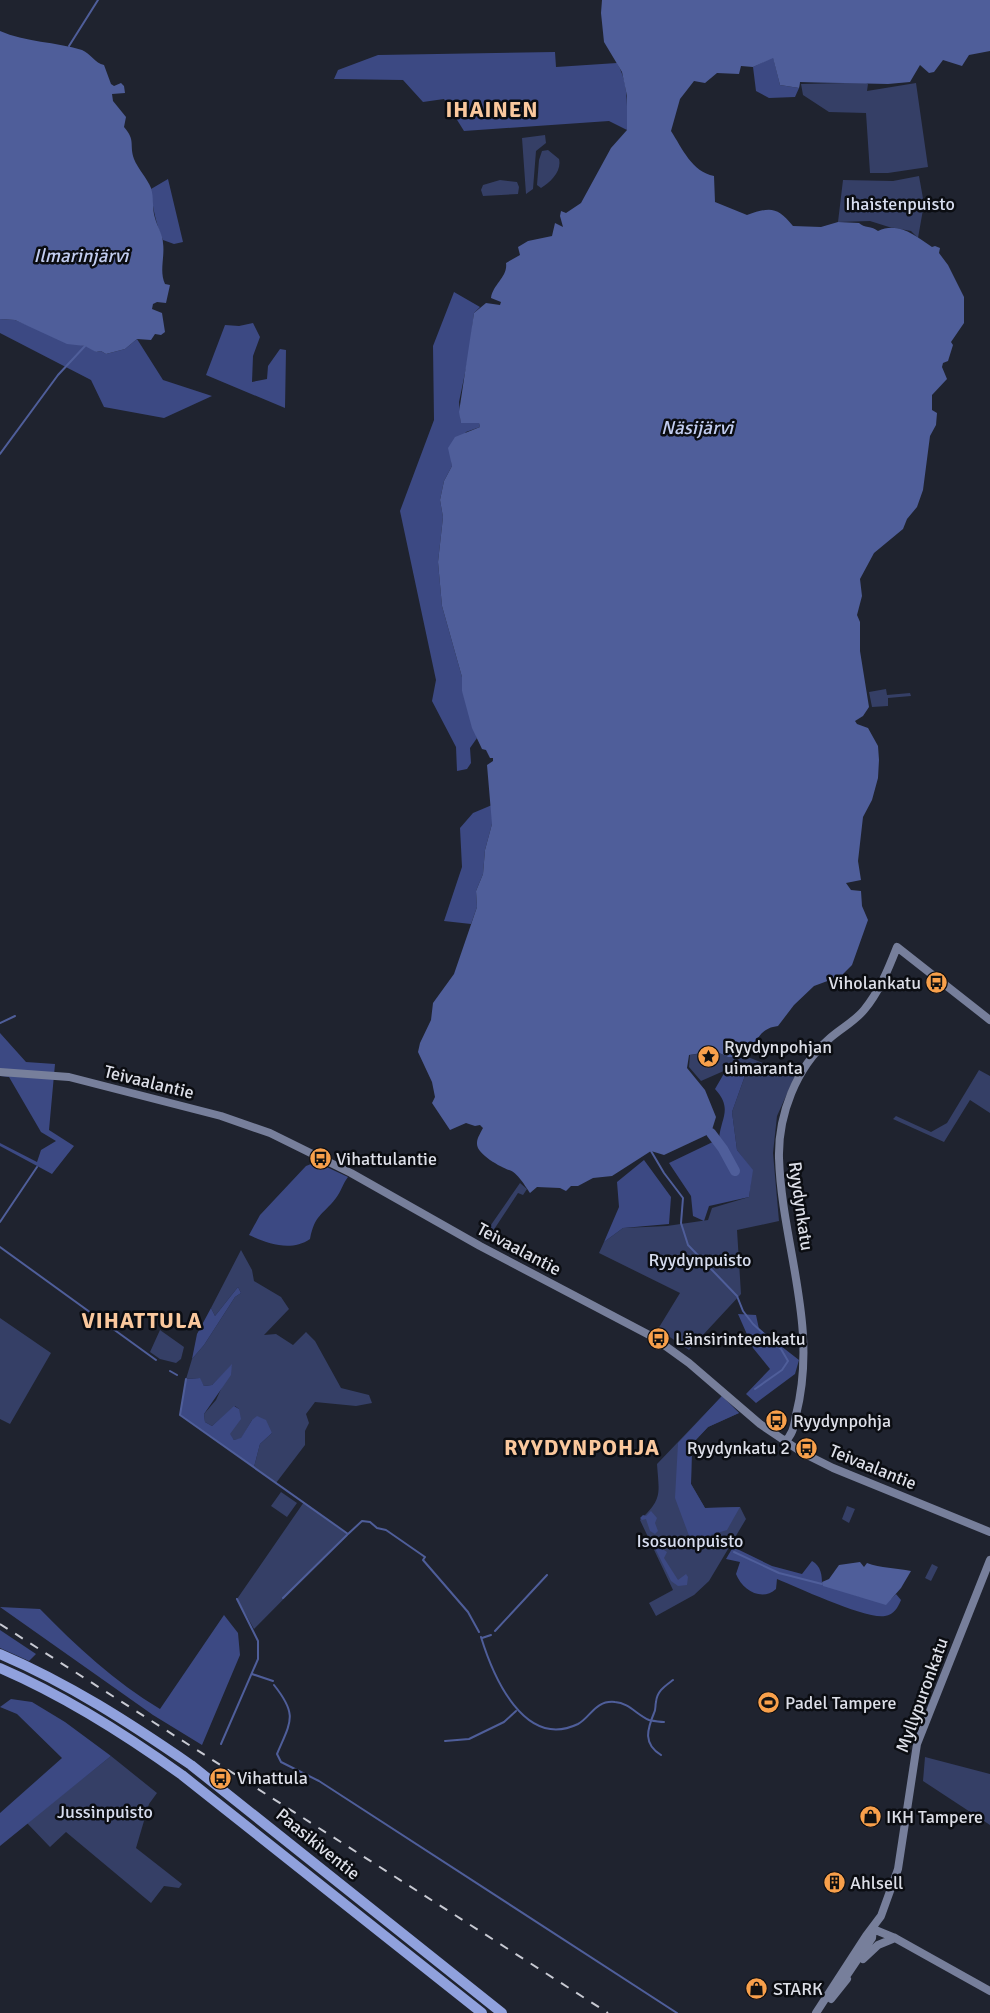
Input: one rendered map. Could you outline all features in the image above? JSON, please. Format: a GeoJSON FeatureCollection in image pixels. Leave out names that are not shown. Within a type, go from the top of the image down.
{"type":"FeatureCollection","features":[{"type":"Feature","properties":{"kind":"highway","name":"Paasikiventie"},"geometry":{"type":"LineString","coordinates":[[0,1654],[82,1695],[138,1728],[191,1765],[502,2013]]}},
{"type":"Feature","properties":{"kind":"highway","name":"Paasikiventie"},"geometry":{"type":"LineString","coordinates":[[0,1668],[76,1706],[131,1739],[182,1774],[482,2013]]}},
{"type":"Feature","properties":{"kind":"main road","name":"Ryydynkatu"},"geometry":{"type":"LineString","coordinates":[[784,1442],[790,1438],[793,1428],[800,1397],[805,1359],[802,1314],[781,1184],[779,1150],[784,1115],[798,1081],[810,1059],[830,1038],[863,1012],[881,984],[897,947],[990,1020]]}},
{"type":"Feature","properties":{"kind":"main road","name":"Teivaalantie"},"geometry":{"type":"LineString","coordinates":[[0,1072],[69,1077],[221,1116],[282,1139],[346,1171],[480,1246],[653,1337],[689,1363],[751,1417],[784,1442],[834,1468],[990,1532]]}},
{"type":"Feature","properties":{"kind":"main road","name":"Myllypuronkatu"},"geometry":{"type":"LineString","coordinates":[[816,2013],[866,1936],[873,1929],[890,1894],[898,1869],[917,1744],[990,1560]]}},
{"type":"Feature","properties":{"kind":"main road","name":"Myllypuronkatu"},"geometry":{"type":"LineString","coordinates":[[823,2013],[872,1938],[873,1929]]}},
{"type":"Feature","properties":{"kind":"main road"},"geometry":{"type":"LineString","coordinates":[[873,1929],[895,1938],[990,1991]]}},
{"type":"Feature","properties":{"kind":"main road"},"geometry":{"type":"LineString","coordinates":[[831,1999],[874,1947],[895,1938]]}},
{"type":"Feature","properties":{"kind":"green space"},"geometry":{"type":"Polygon","coordinates":[[[782,36],[868,84],[867,91],[916,83],[928,167],[888,173],[870,173],[866,113],[829,112],[803,95],[801,84],[846,83],[800,82],[799,88],[782,36]]]}},
{"type":"Feature","properties":{"kind":"green space"},"geometry":{"type":"Polygon","coordinates":[[[545,135],[546,143],[536,151],[533,189],[526,194],[522,138],[545,135]]]}},
{"type":"Feature","properties":{"kind":"green space"},"geometry":{"type":"Polygon","coordinates":[[[548,150],[559,159],[559,168],[552,179],[541,188],[537,185],[539,160],[542,151],[548,150]]]}},
{"type":"Feature","properties":{"kind":"green space","name":"Ihaistenpuisto"},"geometry":{"type":"Polygon","coordinates":[[[919,176],[924,204],[918,238],[911,231],[870,221],[838,222],[843,180],[893,181],[919,176]]]}},
{"type":"Feature","properties":{"kind":"green space"},"geometry":{"type":"Polygon","coordinates":[[[500,180],[517,182],[519,187],[518,194],[483,196],[481,190],[483,185],[500,180]]]}},
{"type":"Feature","properties":{"kind":"green space"},"geometry":{"type":"Polygon","coordinates":[[[886,689],[887,695],[910,693],[911,696],[888,698],[888,706],[872,707],[869,692],[886,689]]]}},
{"type":"Feature","properties":{"kind":"green space","name":"Ryydynpuisto"},"geometry":{"type":"Polygon","coordinates":[[[715,1051],[728,1057],[748,1057],[795,1076],[777,1116],[773,1153],[779,1221],[737,1230],[741,1294],[689,1350],[658,1329],[680,1293],[599,1253],[604,1242],[623,1228],[667,1226],[708,1220],[712,1208],[749,1197],[752,1170],[737,1150],[732,1112],[747,1070],[726,1070],[701,1081],[689,1067],[690,1055],[715,1051]]]}},
{"type":"Feature","properties":{"kind":"green space"},"geometry":{"type":"Polygon","coordinates":[[[979,1070],[990,1076],[990,1113],[970,1100],[944,1142],[893,1119],[896,1116],[931,1132],[947,1123],[979,1070]]]}},
{"type":"Feature","properties":{"kind":"green space"},"geometry":{"type":"Polygon","coordinates":[[[520,1183],[527,1189],[523,1195],[518,1193],[489,1237],[484,1235],[520,1183]]]}},
{"type":"Feature","properties":{"kind":"green space"},"geometry":{"type":"Polygon","coordinates":[[[241,1250],[252,1270],[254,1281],[281,1297],[289,1309],[264,1335],[276,1334],[293,1345],[306,1332],[315,1341],[341,1388],[369,1395],[372,1403],[356,1406],[315,1402],[306,1414],[309,1423],[305,1431],[305,1445],[276,1483],[254,1467],[260,1444],[272,1433],[252,1420],[241,1439],[234,1440],[229,1434],[239,1409],[235,1406],[212,1426],[205,1422],[204,1414],[216,1400],[232,1365],[212,1385],[204,1386],[199,1378],[186,1379],[192,1359],[204,1345],[235,1297],[241,1293],[238,1287],[215,1316],[211,1308],[241,1250]]]}},
{"type":"Feature","properties":{"kind":"green space"},"geometry":{"type":"Polygon","coordinates":[[[0,1318],[51,1353],[10,1424],[0,1419],[0,1318]]]}},
{"type":"Feature","properties":{"kind":"green space"},"geometry":{"type":"Polygon","coordinates":[[[160,1330],[184,1347],[181,1359],[176,1363],[160,1359],[150,1352],[160,1330]]]}},
{"type":"Feature","properties":{"kind":"green space","name":"Isosuonpuisto"},"geometry":{"type":"Polygon","coordinates":[[[722,1396],[739,1413],[708,1427],[692,1444],[691,1484],[705,1508],[740,1507],[746,1519],[709,1581],[694,1595],[656,1616],[649,1603],[673,1590],[640,1520],[653,1506],[658,1495],[657,1464],[722,1396]]]}},
{"type":"Feature","properties":{"kind":"green space"},"geometry":{"type":"Polygon","coordinates":[[[281,1492],[297,1503],[287,1517],[271,1506],[281,1492]]]}},
{"type":"Feature","properties":{"kind":"green space"},"geometry":{"type":"Polygon","coordinates":[[[304,1502],[348,1534],[254,1629],[237,1599],[304,1502]]]}},
{"type":"Feature","properties":{"kind":"green space"},"geometry":{"type":"Polygon","coordinates":[[[847,1506],[855,1509],[849,1523],[842,1519],[847,1506]]]}},
{"type":"Feature","properties":{"kind":"green space"},"geometry":{"type":"Polygon","coordinates":[[[932,1564],[938,1567],[931,1581],[925,1578],[932,1564]]]}},
{"type":"Feature","properties":{"kind":"green space","name":"Jussinpuisto"},"geometry":{"type":"Polygon","coordinates":[[[111,1756],[157,1793],[149,1804],[136,1848],[182,1884],[179,1888],[164,1886],[151,1903],[66,1832],[50,1847],[27,1823],[111,1756]]]}},
{"type":"Feature","properties":{"kind":"green space"},"geometry":{"type":"Polygon","coordinates":[[[925,1757],[990,1774],[990,1825],[923,1781],[925,1757]]]}},
{"type":"Feature","properties":{"kind":"shaded area"},"geometry":{"type":"Polygon","coordinates":[[[555,52],[556,67],[617,63],[624,79],[627,104],[627,130],[609,121],[464,131],[444,99],[423,102],[403,80],[334,79],[338,70],[378,55],[555,52]]]}},
{"type":"Feature","properties":{"kind":"shaded area"},"geometry":{"type":"Polygon","coordinates":[[[773,57],[780,85],[799,88],[795,97],[769,98],[756,91],[753,67],[773,57]]]}},
{"type":"Feature","properties":{"kind":"shaded area"},"geometry":{"type":"Polygon","coordinates":[[[168,179],[183,242],[174,244],[163,240],[156,221],[151,189],[168,179]]]}},
{"type":"Feature","properties":{"kind":"shaded area"},"geometry":{"type":"Polygon","coordinates":[[[454,292],[480,307],[474,313],[470,349],[459,402],[461,423],[479,423],[480,427],[466,432],[451,455],[452,466],[444,481],[440,500],[443,517],[438,562],[442,606],[462,677],[462,689],[477,738],[470,748],[471,763],[467,769],[457,771],[456,747],[432,701],[436,680],[400,511],[434,420],[433,346],[454,292]]]}},
{"type":"Feature","properties":{"kind":"shaded area"},"geometry":{"type":"Polygon","coordinates":[[[0,319],[15,320],[72,343],[90,347],[96,352],[101,351],[106,354],[125,349],[137,339],[163,380],[212,396],[164,418],[104,407],[91,380],[0,333],[0,319]]]}},
{"type":"Feature","properties":{"kind":"shaded area"},"geometry":{"type":"Polygon","coordinates":[[[253,323],[260,337],[253,356],[252,382],[267,379],[268,366],[280,349],[286,350],[285,408],[206,375],[225,325],[239,326],[253,323]]]}},
{"type":"Feature","properties":{"kind":"shaded area"},"geometry":{"type":"Polygon","coordinates":[[[492,805],[492,824],[485,850],[483,874],[476,891],[477,907],[471,924],[444,921],[462,867],[460,828],[473,813],[492,805]]]}},
{"type":"Feature","properties":{"kind":"shaded area"},"geometry":{"type":"Polygon","coordinates":[[[0,1033],[26,1062],[55,1064],[49,1130],[74,1146],[52,1174],[0,1146],[0,1143],[37,1162],[41,1150],[56,1141],[41,1132],[9,1077],[0,1076],[0,1033]]]}},
{"type":"Feature","properties":{"kind":"shaded area"},"geometry":{"type":"Polygon","coordinates":[[[726,1070],[747,1070],[732,1112],[737,1150],[753,1170],[749,1197],[709,1206],[704,1221],[693,1216],[691,1196],[669,1163],[719,1139],[725,1108],[724,1102],[715,1089],[726,1070]]]}},
{"type":"Feature","properties":{"kind":"shaded area"},"geometry":{"type":"Polygon","coordinates":[[[644,1160],[671,1197],[669,1224],[623,1228],[604,1242],[619,1207],[617,1182],[644,1160]]]}},
{"type":"Feature","properties":{"kind":"shaded area"},"geometry":{"type":"Polygon","coordinates":[[[316,1162],[348,1177],[338,1196],[317,1220],[310,1239],[303,1243],[287,1246],[272,1244],[249,1235],[260,1215],[306,1166],[316,1162]]]}},
{"type":"Feature","properties":{"kind":"shaded area"},"geometry":{"type":"Polygon","coordinates":[[[238,1287],[241,1293],[235,1297],[204,1345],[192,1359],[197,1334],[211,1308],[215,1316],[238,1287]]]}},
{"type":"Feature","properties":{"kind":"shaded area"},"geometry":{"type":"Polygon","coordinates":[[[738,1314],[756,1315],[759,1329],[799,1360],[795,1374],[756,1403],[746,1394],[770,1369],[753,1348],[738,1314]]]}},
{"type":"Feature","properties":{"kind":"shaded area"},"geometry":{"type":"Polygon","coordinates":[[[232,1364],[231,1375],[204,1414],[205,1422],[212,1426],[234,1406],[239,1409],[241,1419],[230,1434],[234,1440],[241,1438],[252,1420],[257,1416],[266,1420],[272,1433],[260,1444],[254,1467],[180,1415],[186,1379],[200,1378],[204,1386],[212,1385],[232,1364]]]}},
{"type":"Feature","properties":{"kind":"shaded area"},"geometry":{"type":"Polygon","coordinates":[[[722,1396],[739,1413],[708,1427],[692,1444],[691,1484],[705,1508],[740,1507],[727,1530],[691,1541],[675,1498],[678,1443],[722,1396]]]}},
{"type":"Feature","properties":{"kind":"shaded area"},"geometry":{"type":"Polygon","coordinates":[[[651,1511],[657,1518],[655,1523],[658,1531],[655,1534],[650,1531],[646,1519],[642,1520],[640,1518],[643,1515],[646,1516],[651,1511]]]}},
{"type":"Feature","properties":{"kind":"shaded area"},"geometry":{"type":"Polygon","coordinates":[[[665,1536],[667,1540],[664,1550],[667,1552],[664,1558],[678,1580],[686,1574],[688,1577],[687,1585],[678,1586],[671,1581],[654,1546],[656,1539],[665,1536]]]}},
{"type":"Feature","properties":{"kind":"shaded area"},"geometry":{"type":"Polygon","coordinates":[[[733,1547],[772,1566],[802,1574],[812,1561],[819,1568],[822,1584],[861,1597],[891,1599],[896,1594],[901,1600],[891,1614],[876,1616],[848,1608],[777,1579],[776,1589],[771,1593],[759,1594],[748,1589],[739,1580],[736,1574],[740,1562],[726,1559],[733,1547]]]}},
{"type":"Feature","properties":{"kind":"shaded area"},"geometry":{"type":"Polygon","coordinates":[[[0,1607],[40,1609],[97,1663],[127,1687],[160,1709],[224,1615],[238,1633],[240,1655],[202,1745],[153,1715],[0,1607]]]}},
{"type":"Feature","properties":{"kind":"shaded area"},"geometry":{"type":"Polygon","coordinates":[[[0,1630],[36,1654],[29,1661],[0,1648],[0,1630]]]}},
{"type":"Feature","properties":{"kind":"shaded area"},"geometry":{"type":"Polygon","coordinates":[[[11,1699],[32,1702],[65,1722],[111,1756],[0,1846],[0,1813],[62,1758],[17,1714],[0,1707],[11,1699]]]}},
{"type":"Feature","properties":{"kind":"water","name":"Näsijärvi"},"geometry":{"type":"Polygon","coordinates":[[[602,0],[990,0],[990,51],[969,55],[962,66],[943,60],[934,72],[929,73],[920,65],[910,82],[888,84],[800,82],[799,88],[780,85],[773,58],[753,67],[741,66],[739,74],[717,73],[705,83],[694,81],[680,99],[671,131],[688,158],[700,170],[714,176],[715,202],[747,215],[773,210],[787,219],[793,226],[821,227],[838,222],[859,223],[878,231],[885,228],[893,228],[906,231],[932,247],[940,248],[939,253],[948,265],[964,297],[964,323],[951,342],[953,345],[948,361],[943,363],[942,367],[947,379],[932,395],[932,410],[937,413],[936,425],[930,436],[923,490],[917,507],[907,519],[903,529],[874,553],[860,579],[862,596],[857,615],[860,622],[860,651],[869,707],[863,716],[855,721],[857,724],[868,728],[878,746],[879,760],[878,778],[872,800],[863,817],[858,861],[861,880],[846,883],[851,890],[861,891],[862,906],[868,920],[852,965],[841,976],[814,986],[794,1005],[778,1026],[767,1029],[759,1036],[748,1057],[728,1057],[715,1051],[689,1055],[687,1068],[705,1090],[716,1117],[711,1133],[664,1155],[651,1151],[612,1176],[593,1178],[578,1186],[571,1186],[566,1191],[560,1188],[537,1187],[530,1193],[512,1171],[495,1163],[480,1151],[477,1143],[483,1128],[480,1125],[475,1126],[466,1123],[450,1130],[432,1103],[435,1097],[432,1082],[418,1052],[420,1043],[431,1020],[433,1003],[454,974],[477,907],[476,891],[483,874],[485,850],[492,824],[487,765],[493,761],[493,758],[490,758],[486,750],[482,749],[472,728],[462,691],[462,677],[442,606],[438,562],[443,517],[440,500],[444,481],[452,466],[448,448],[455,437],[480,427],[479,423],[461,423],[459,412],[474,313],[486,303],[500,305],[501,302],[491,298],[494,289],[503,277],[506,263],[520,255],[518,247],[528,241],[552,236],[555,223],[563,227],[560,216],[561,211],[566,213],[581,203],[611,148],[627,130],[627,96],[622,72],[604,42],[601,13],[602,0]]]}},
{"type":"Feature","properties":{"kind":"water","name":"Ilmarinjärvi"},"geometry":{"type":"Polygon","coordinates":[[[0,31],[10,35],[82,50],[104,65],[111,84],[114,86],[121,83],[124,86],[125,93],[112,94],[113,101],[126,117],[124,127],[131,139],[134,159],[151,188],[154,214],[163,240],[163,279],[165,284],[170,285],[166,303],[157,302],[153,304],[152,309],[162,313],[165,332],[161,335],[155,334],[151,340],[137,339],[125,349],[106,354],[101,351],[96,352],[85,346],[67,344],[15,320],[0,319],[0,31]]]}},
{"type":"Feature","properties":{"kind":"water"},"geometry":{"type":"Polygon","coordinates":[[[860,1562],[864,1567],[867,1563],[911,1571],[901,1588],[886,1605],[823,1586],[822,1582],[829,1579],[839,1565],[860,1562]]]}},
{"type":"Feature","properties":{"kind":"waterway"},"geometry":{"type":"LineString","coordinates":[[69,46],[98,0]]}},
{"type":"Feature","properties":{"kind":"waterway"},"geometry":{"type":"LineString","coordinates":[[0,454],[58,375],[85,346]]}},
{"type":"Feature","properties":{"kind":"waterway"},"geometry":{"type":"LineString","coordinates":[[0,1023],[15,1016]]}},
{"type":"Feature","properties":{"kind":"waterway"},"geometry":{"type":"LineString","coordinates":[[711,1133],[723,1149],[735,1171]]}},
{"type":"Feature","properties":{"kind":"waterway"},"geometry":{"type":"LineString","coordinates":[[651,1151],[664,1173],[683,1198],[681,1223],[688,1245],[737,1296],[743,1311],[753,1324],[781,1349],[788,1361],[782,1370],[755,1389]]}},
{"type":"Feature","properties":{"kind":"waterway"},"geometry":{"type":"LineString","coordinates":[[0,1222],[37,1167]]}},
{"type":"Feature","properties":{"kind":"waterway"},"geometry":{"type":"LineString","coordinates":[[0,1247],[156,1360]]}},
{"type":"Feature","properties":{"kind":"waterway"},"geometry":{"type":"LineString","coordinates":[[170,1371],[177,1375]]}},
{"type":"Feature","properties":{"kind":"waterway"},"geometry":{"type":"LineString","coordinates":[[186,1379],[180,1415],[348,1534],[362,1521],[370,1522],[377,1528],[386,1530],[425,1557],[423,1560],[468,1612],[479,1632]]}},
{"type":"Feature","properties":{"kind":"waterway"},"geometry":{"type":"LineString","coordinates":[[283,1598],[347,1535]]}},
{"type":"Feature","properties":{"kind":"waterway"},"geometry":{"type":"LineString","coordinates":[[734,1552],[779,1573],[822,1584]]}},
{"type":"Feature","properties":{"kind":"waterway"},"geometry":{"type":"LineString","coordinates":[[495,1631],[547,1575]]}},
{"type":"Feature","properties":{"kind":"waterway"},"geometry":{"type":"LineString","coordinates":[[221,1744],[258,1659],[258,1641],[237,1599]]}},
{"type":"Feature","properties":{"kind":"waterway"},"geometry":{"type":"LineString","coordinates":[[482,1638],[491,1635]]}},
{"type":"Feature","properties":{"kind":"waterway"},"geometry":{"type":"LineString","coordinates":[[481,1637],[486,1653],[503,1689],[514,1705],[527,1718],[542,1727],[559,1729],[578,1724],[598,1706],[608,1702],[620,1703],[649,1720],[664,1722]]}},
{"type":"Feature","properties":{"kind":"waterway"},"geometry":{"type":"LineString","coordinates":[[252,1674],[273,1681]]}},
{"type":"Feature","properties":{"kind":"waterway"},"geometry":{"type":"LineString","coordinates":[[661,1755],[651,1746],[648,1731],[658,1695],[673,1680]]}},
{"type":"Feature","properties":{"kind":"waterway"},"geometry":{"type":"LineString","coordinates":[[274,1685],[287,1704],[290,1718],[289,1726],[277,1754],[281,1762],[319,1781],[677,2013]]}},
{"type":"Feature","properties":{"kind":"waterway"},"geometry":{"type":"LineString","coordinates":[[445,1741],[469,1739],[504,1722],[516,1711]]}},
{"type":"Feature","properties":{"kind":"railway"},"geometry":{"type":"LineString","coordinates":[[0,1624],[608,2013]]}},
{"type":"Feature","properties":{"kind":"place","name":"Viholankatu"},"geometry":{"type":"Point","coordinates":[937,983]}},
{"type":"Feature","properties":{"kind":"place","name":"Ryydynpohjan uimaranta"},"geometry":{"type":"Point","coordinates":[708,1057]}},
{"type":"Feature","properties":{"kind":"place","name":"Vihattulantie"},"geometry":{"type":"Point","coordinates":[320,1159]}},
{"type":"Feature","properties":{"kind":"place","name":"Länsirinteenkatu"},"geometry":{"type":"Point","coordinates":[659,1339]}},
{"type":"Feature","properties":{"kind":"place","name":"Ryydynpohja"},"geometry":{"type":"Point","coordinates":[777,1421]}},
{"type":"Feature","properties":{"kind":"place","name":"Ryydynkatu 2"},"geometry":{"type":"Point","coordinates":[806,1448]}},
{"type":"Feature","properties":{"kind":"place","name":"Padel Tampere"},"geometry":{"type":"Point","coordinates":[769,1703]}},
{"type":"Feature","properties":{"kind":"place","name":"Vihattula"},"geometry":{"type":"Point","coordinates":[221,1778]}},
{"type":"Feature","properties":{"kind":"place","name":"IKH Tampere"},"geometry":{"type":"Point","coordinates":[870,1817]}},
{"type":"Feature","properties":{"kind":"place","name":"Ahlsell"},"geometry":{"type":"Point","coordinates":[834,1883]}},
{"type":"Feature","properties":{"kind":"place","name":"STARK"},"geometry":{"type":"Point","coordinates":[757,1989]}},
{"type":"Feature","properties":{"kind":"district","name":"IHAINEN"},"geometry":{"type":"Point","coordinates":[492,109]}},
{"type":"Feature","properties":{"kind":"district","name":"VIHATTULA"},"geometry":{"type":"Point","coordinates":[142,1320]}},
{"type":"Feature","properties":{"kind":"district","name":"RYYDYNPOHJA"},"geometry":{"type":"Point","coordinates":[582,1447]}}]}
